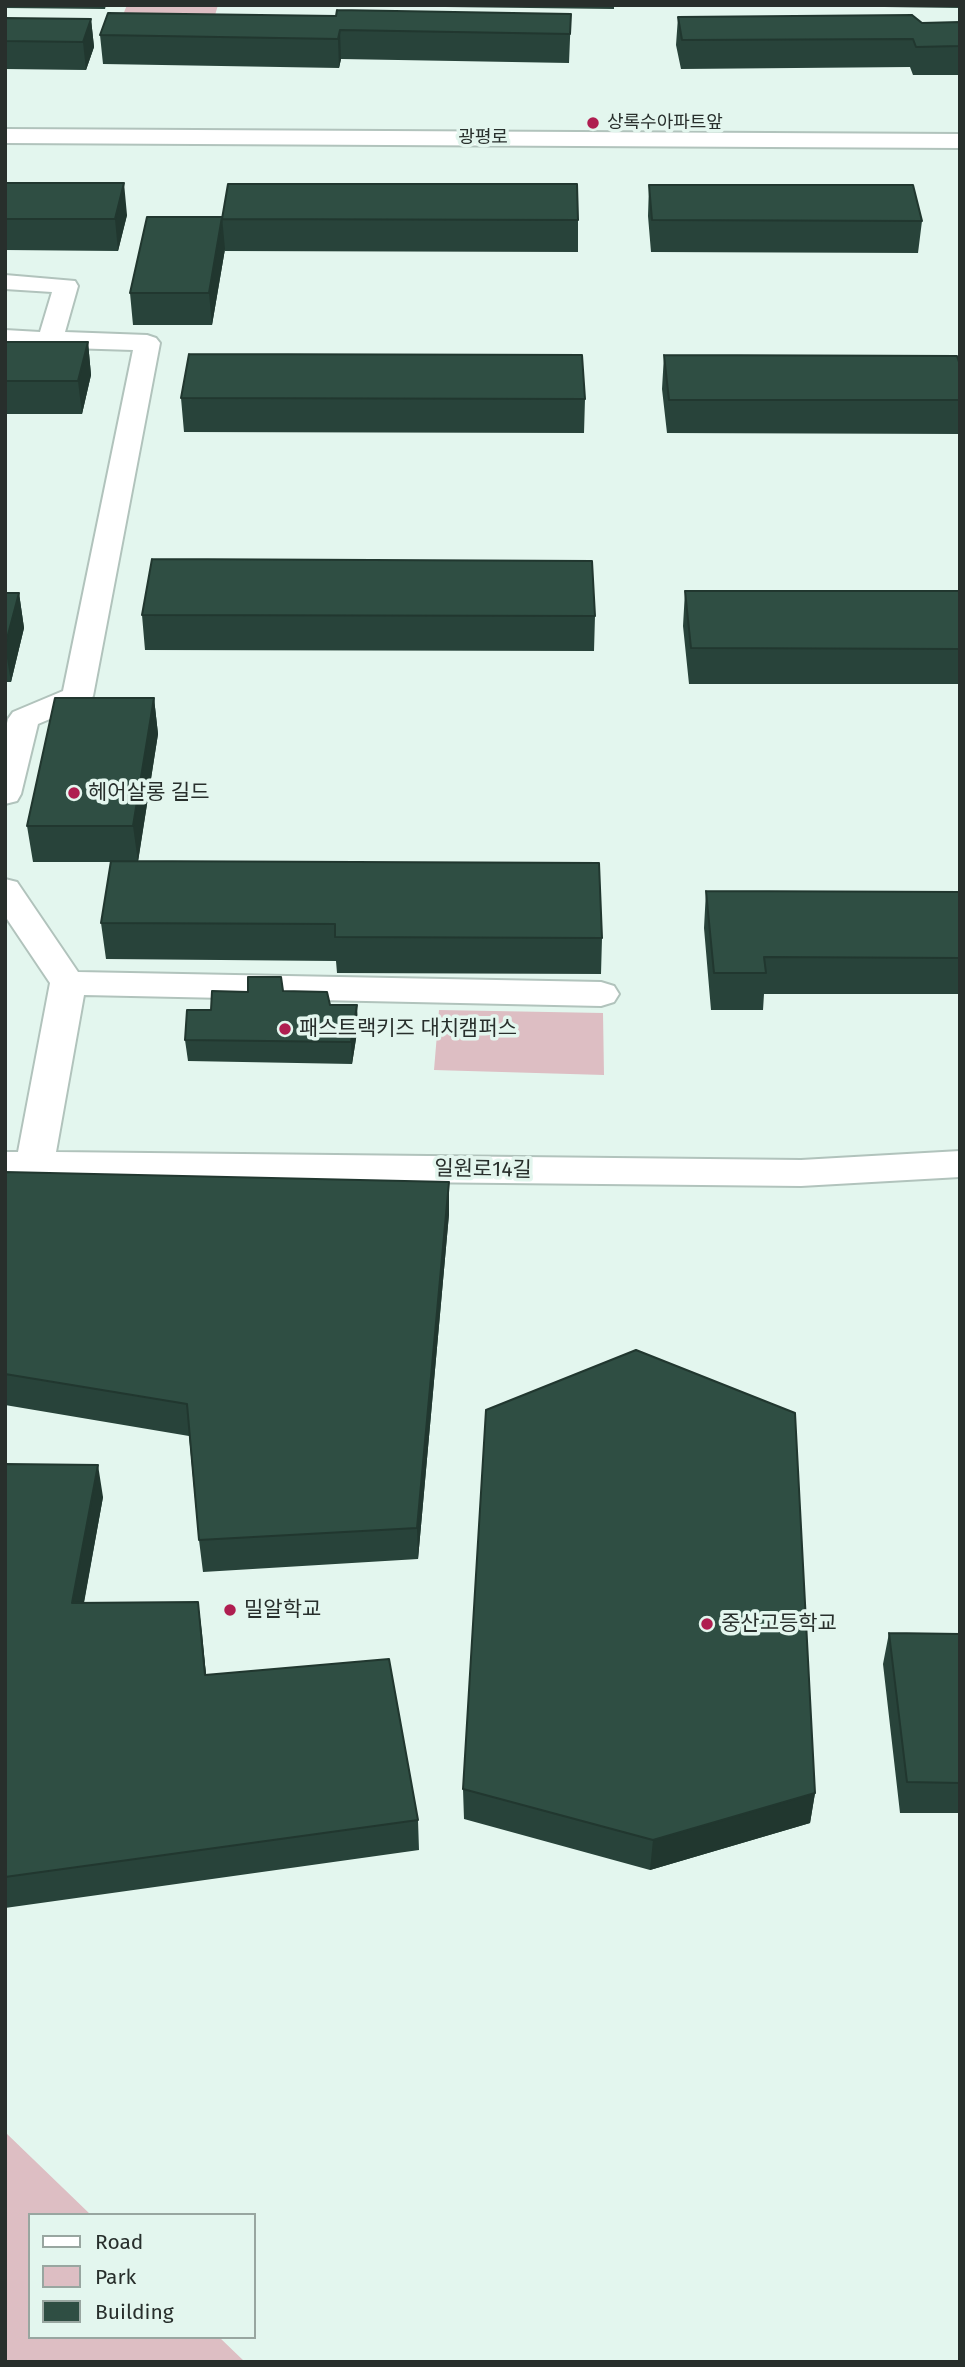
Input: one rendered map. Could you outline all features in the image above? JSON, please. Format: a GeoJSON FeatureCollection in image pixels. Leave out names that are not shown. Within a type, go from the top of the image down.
{"type":"FeatureCollection","features":[{"type":"Feature","properties":{"kind":"street","name":"광평로"},"geometry":{"type":"LineString","coordinates":[[5,136],[960,141]]}},
{"type":"Feature","properties":{"kind":"street"},"geometry":{"type":"LineString","coordinates":[[5,282],[66,286],[50,340]]}},
{"type":"Feature","properties":{"kind":"street"},"geometry":{"type":"LineString","coordinates":[[5,338],[147,343],[77,696],[24,719],[5,794]]}},
{"type":"Feature","properties":{"kind":"street"},"geometry":{"type":"LineString","coordinates":[[6,892],[68,983],[20,1165]]}},
{"type":"Feature","properties":{"kind":"street"},"geometry":{"type":"LineString","coordinates":[[68,983],[601,994]]}},
{"type":"Feature","properties":{"kind":"street","name":"일원로14길"},"geometry":{"type":"LineString","coordinates":[[20,1165],[801,1173],[960,1164]]}},
{"type":"Feature","properties":{"kind":"green space"},"geometry":{"type":"Polygon","coordinates":[[[127,5],[218,5],[213,22],[120,22],[127,5]]]}},
{"type":"Feature","properties":{"kind":"green space"},"geometry":{"type":"Polygon","coordinates":[[[439,1010],[603,1013],[604,1075],[434,1070],[439,1010]]]}},
{"type":"Feature","properties":{"kind":"green space"},"geometry":{"type":"Polygon","coordinates":[[[5,2132],[89,2213],[28,2213],[28,2339],[221,2339],[245,2362],[5,2362],[5,2132]]]}},
{"type":"Feature","properties":{"kind":"building"},"geometry":{"type":"Polygon","coordinates":[[[337,10],[571,14],[570,34],[340,30],[338,39],[100,35],[108,13],[336,16],[337,10]]]}},
{"type":"Feature","properties":{"kind":"building"},"geometry":{"type":"Polygon","coordinates":[[[912,15],[922,23],[960,22],[960,46],[916,47],[913,39],[682,40],[678,17],[912,15]]]}},
{"type":"Feature","properties":{"kind":"building"},"geometry":{"type":"Polygon","coordinates":[[[5,18],[91,19],[83,42],[5,41],[5,18]]]}},
{"type":"Feature","properties":{"kind":"building"},"geometry":{"type":"Polygon","coordinates":[[[5,183],[124,183],[115,219],[5,219],[5,183]]]}},
{"type":"Feature","properties":{"kind":"building"},"geometry":{"type":"Polygon","coordinates":[[[228,184],[577,184],[578,220],[222,219],[228,184]]]}},
{"type":"Feature","properties":{"kind":"building"},"geometry":{"type":"Polygon","coordinates":[[[649,185],[913,185],[922,221],[652,220],[649,185]]]}},
{"type":"Feature","properties":{"kind":"building"},"geometry":{"type":"Polygon","coordinates":[[[147,217],[222,217],[209,293],[130,293],[147,217]]]}},
{"type":"Feature","properties":{"kind":"building"},"geometry":{"type":"Polygon","coordinates":[[[5,342],[88,342],[78,381],[5,381],[5,342]]]}},
{"type":"Feature","properties":{"kind":"building"},"geometry":{"type":"Polygon","coordinates":[[[189,354],[582,355],[585,399],[181,398],[189,354]]]}},
{"type":"Feature","properties":{"kind":"building"},"geometry":{"type":"Polygon","coordinates":[[[664,355],[957,356],[960,365],[960,400],[669,400],[664,355]]]}},
{"type":"Feature","properties":{"kind":"building"},"geometry":{"type":"Polygon","coordinates":[[[152,559],[592,561],[595,616],[142,615],[152,559]]]}},
{"type":"Feature","properties":{"kind":"building"},"geometry":{"type":"Polygon","coordinates":[[[685,591],[960,591],[960,649],[691,648],[685,591]]]}},
{"type":"Feature","properties":{"kind":"building"},"geometry":{"type":"Polygon","coordinates":[[[5,593],[19,593],[5,646],[5,593]]]}},
{"type":"Feature","properties":{"kind":"building"},"geometry":{"type":"Polygon","coordinates":[[[55,698],[154,698],[133,826],[27,826],[55,698]]]}},
{"type":"Feature","properties":{"kind":"building"},"geometry":{"type":"Polygon","coordinates":[[[111,861],[599,863],[602,938],[335,937],[335,924],[101,923],[111,861]]]}},
{"type":"Feature","properties":{"kind":"building"},"geometry":{"type":"Polygon","coordinates":[[[706,891],[960,892],[960,958],[764,957],[766,973],[714,973],[706,891]]]}},
{"type":"Feature","properties":{"kind":"building"},"geometry":{"type":"Polygon","coordinates":[[[248,977],[281,977],[283,991],[327,992],[330,1005],[357,1005],[351,1042],[185,1040],[187,1010],[211,1010],[212,991],[248,992],[248,977]]]}},
{"type":"Feature","properties":{"kind":"building"},"geometry":{"type":"Polygon","coordinates":[[[5,1172],[449,1182],[417,1528],[199,1540],[187,1404],[5,1374],[5,1172]]]}},
{"type":"Feature","properties":{"kind":"building"},"geometry":{"type":"Polygon","coordinates":[[[636,1350],[795,1413],[815,1793],[653,1840],[463,1789],[486,1410],[636,1350]]]}},
{"type":"Feature","properties":{"kind":"building"},"geometry":{"type":"Polygon","coordinates":[[[5,1464],[98,1465],[72,1603],[198,1602],[205,1675],[389,1659],[418,1820],[5,1877],[5,1464]]]}},
{"type":"Feature","properties":{"kind":"building"},"geometry":{"type":"Polygon","coordinates":[[[889,1633],[960,1634],[960,1783],[907,1782],[889,1633]]]}},
{"type":"Feature","properties":{"kind":"place","name":"상록수아파트앞"},"geometry":{"type":"Point","coordinates":[593,123]}},
{"type":"Feature","properties":{"kind":"place","name":"헤어살롱 길드"},"geometry":{"type":"Point","coordinates":[74,793]}},
{"type":"Feature","properties":{"kind":"place","name":"패스트랙키즈 대치캠퍼스"},"geometry":{"type":"Point","coordinates":[285,1029]}},
{"type":"Feature","properties":{"kind":"place","name":"밀알학교"},"geometry":{"type":"Point","coordinates":[230,1610]}},
{"type":"Feature","properties":{"kind":"place","name":"중산고등학교"},"geometry":{"type":"Point","coordinates":[707,1624]}}]}
